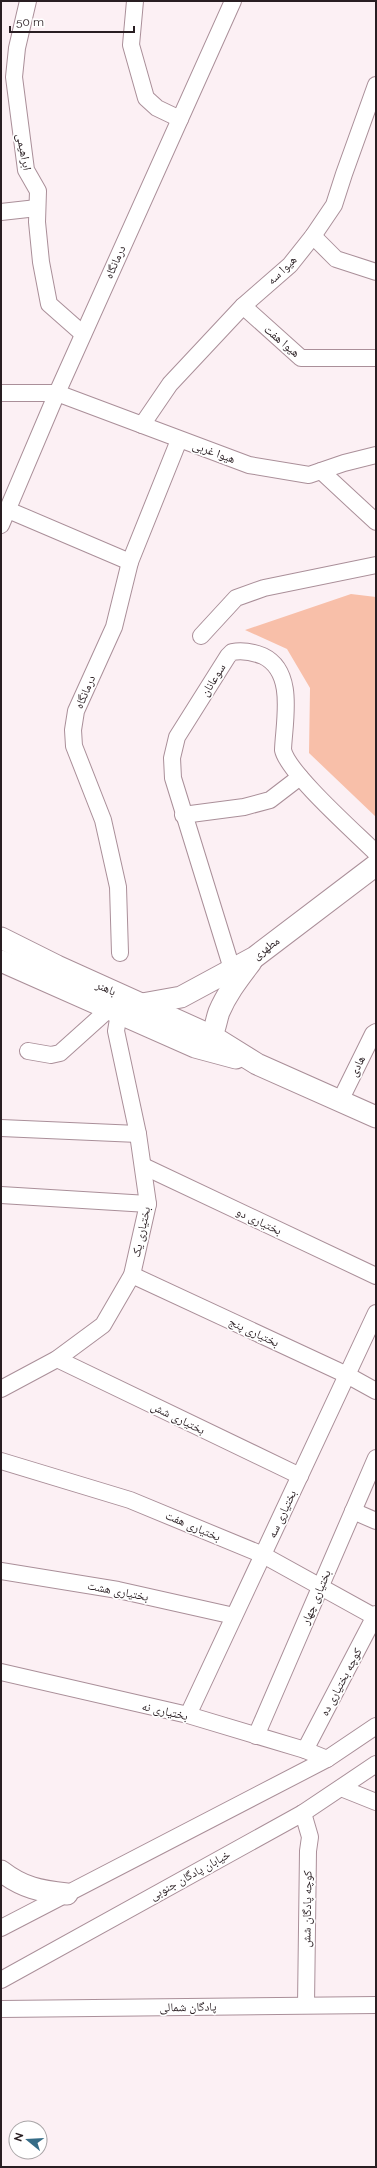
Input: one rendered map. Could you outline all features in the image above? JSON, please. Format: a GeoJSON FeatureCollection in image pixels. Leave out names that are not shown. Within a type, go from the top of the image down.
{"type":"FeatureCollection","features":[{"type":"Feature","properties":{"kind":"main road","name":"مطهری"},"geometry":{"type":"LineString","coordinates":[[142,1004],[181,997],[255,957],[376,865]]}},
{"type":"Feature","properties":{"kind":"main road","name":"باهنر"},"geometry":{"type":"LineString","coordinates":[[1,938],[57,966],[212,1036],[257,1064],[376,1117]]}},
{"type":"Feature","properties":{"kind":"main road"},"geometry":{"type":"LineString","coordinates":[[195,1047],[205,1044],[212,1036],[219,1013],[229,992],[255,957]]}},
{"type":"Feature","properties":{"kind":"main road","name":"باهنر"},"geometry":{"type":"LineString","coordinates":[[1,961],[195,1047],[257,1064]]}},
{"type":"Feature","properties":{"kind":"main road"},"geometry":{"type":"LineString","coordinates":[[1,1871],[12,1880],[36,1891],[67,1894]]}},
{"type":"Feature","properties":{"kind":"street","name":"ابراهیمی"},"geometry":{"type":"LineString","coordinates":[[28,1],[17,48],[14,77],[26,170],[38,191],[37,208],[41,262],[49,304],[83,334]]}},
{"type":"Feature","properties":{"kind":"street"},"geometry":{"type":"LineString","coordinates":[[135,1],[131,45],[146,98],[157,108],[180,119]]}},
{"type":"Feature","properties":{"kind":"street","name":"درمانگاه"},"geometry":{"type":"LineString","coordinates":[[4,518],[57,393],[180,119],[230,2]]}},
{"type":"Feature","properties":{"kind":"street","name":"هیوا سه"},"geometry":{"type":"LineString","coordinates":[[142,425],[170,384],[243,306],[290,264],[313,236],[334,205],[376,86]]}},
{"type":"Feature","properties":{"kind":"street"},"geometry":{"type":"LineString","coordinates":[[1,212],[37,208]]}},
{"type":"Feature","properties":{"kind":"street"},"geometry":{"type":"LineString","coordinates":[[313,236],[336,259],[376,272]]}},
{"type":"Feature","properties":{"kind":"street","name":"هیوا هفت"},"geometry":{"type":"LineString","coordinates":[[243,306],[301,358],[376,358]]}},
{"type":"Feature","properties":{"kind":"street"},"geometry":{"type":"LineString","coordinates":[[1,393],[57,393]]}},
{"type":"Feature","properties":{"kind":"street","name":"هیوا غربی"},"geometry":{"type":"LineString","coordinates":[[57,393],[249,465],[310,475],[376,455]]}},
{"type":"Feature","properties":{"kind":"street","name":"درمانگاه"},"geometry":{"type":"LineString","coordinates":[[120,953],[118,887],[103,820],[74,746],[72,730],[76,711],[114,627],[130,562],[179,440]]}},
{"type":"Feature","properties":{"kind":"street"},"geometry":{"type":"LineString","coordinates":[[321,471],[376,522]]}},
{"type":"Feature","properties":{"kind":"street"},"geometry":{"type":"LineString","coordinates":[[4,518],[130,562]]}},
{"type":"Feature","properties":{"kind":"street"},"geometry":{"type":"LineString","coordinates":[[201,636],[236,598],[264,588],[376,565]]}},
{"type":"Feature","properties":{"kind":"street","name":"سوعانان"},"geometry":{"type":"LineString","coordinates":[[232,969],[183,815],[173,778],[172,758],[177,737],[232,652],[254,652],[270,659],[280,672],[286,693],[283,750],[285,759],[300,777],[376,853]]}},
{"type":"Feature","properties":{"kind":"street"},"geometry":{"type":"LineString","coordinates":[[183,815],[244,807],[270,800],[300,777]]}},
{"type":"Feature","properties":{"kind":"street"},"geometry":{"type":"LineString","coordinates":[[28,1051],[51,1055],[60,1053],[114,1011]]}},
{"type":"Feature","properties":{"kind":"street","name":"بختیاری یک"},"geometry":{"type":"LineString","coordinates":[[1,1388],[57,1359],[103,1325],[132,1275],[148,1204],[138,1134],[116,1031],[114,1011]]}},
{"type":"Feature","properties":{"kind":"street","name":"هادی"},"geometry":{"type":"LineString","coordinates":[[340,1101],[373,1034],[376,1032]]}},
{"type":"Feature","properties":{"kind":"street"},"geometry":{"type":"LineString","coordinates":[[1,1128],[138,1134]]}},
{"type":"Feature","properties":{"kind":"street","name":"بختیاری دو"},"geometry":{"type":"LineString","coordinates":[[143,1166],[376,1276]]}},
{"type":"Feature","properties":{"kind":"street"},"geometry":{"type":"LineString","coordinates":[[1,1195],[148,1204]]}},
{"type":"Feature","properties":{"kind":"street","name":"بختیاری پنج"},"geometry":{"type":"LineString","coordinates":[[132,1275],[347,1375],[376,1391]]}},
{"type":"Feature","properties":{"kind":"street","name":"بختیاری سه"},"geometry":{"type":"LineString","coordinates":[[188,1715],[376,1313]]}},
{"type":"Feature","properties":{"kind":"street","name":"بختیاری شش"},"geometry":{"type":"LineString","coordinates":[[57,1359],[300,1476]]}},
{"type":"Feature","properties":{"kind":"street","name":"بختیاری چهار"},"geometry":{"type":"LineString","coordinates":[[256,1736],[376,1458]]}},
{"type":"Feature","properties":{"kind":"street","name":"بختیاری هفت"},"geometry":{"type":"LineString","coordinates":[[1,1461],[130,1500],[263,1555],[320,1588],[376,1616]]}},
{"type":"Feature","properties":{"kind":"street"},"geometry":{"type":"LineString","coordinates":[[353,1511],[376,1521]]}},
{"type":"Feature","properties":{"kind":"street","name":"بختیاری هشت"},"geometry":{"type":"LineString","coordinates":[[1,1571],[118,1590],[234,1616]]}},
{"type":"Feature","properties":{"kind":"street","name":"کوچه بختیاری ده"},"geometry":{"type":"LineString","coordinates":[[305,1750],[376,1616]]}},
{"type":"Feature","properties":{"kind":"street","name":"بختیاری نه"},"geometry":{"type":"LineString","coordinates":[[1,1672],[188,1715],[305,1750],[327,1759]]}},
{"type":"Feature","properties":{"kind":"street"},"geometry":{"type":"LineString","coordinates":[[1,1928],[327,1759],[376,1726]]}},
{"type":"Feature","properties":{"kind":"street","name":"خیابان پادگان جنوبی"},"geometry":{"type":"LineString","coordinates":[[1,1980],[303,1813],[376,1764]]}},
{"type":"Feature","properties":{"kind":"street"},"geometry":{"type":"LineString","coordinates":[[341,1788],[376,1802]]}},
{"type":"Feature","properties":{"kind":"street","name":"کوچه پادگان شش"},"geometry":{"type":"LineString","coordinates":[[303,1813],[310,1837],[308,1851],[306,2005]]}},
{"type":"Feature","properties":{"kind":"street","name":"پادگان شمالی"},"geometry":{"type":"LineString","coordinates":[[1,2009],[376,2005]]}},
{"type":"Feature","properties":{"kind":"shaded area"},"geometry":{"type":"Polygon","coordinates":[[[351,594],[376,597],[376,817],[309,753],[310,688],[287,649],[245,630],[351,594]]]}}]}
